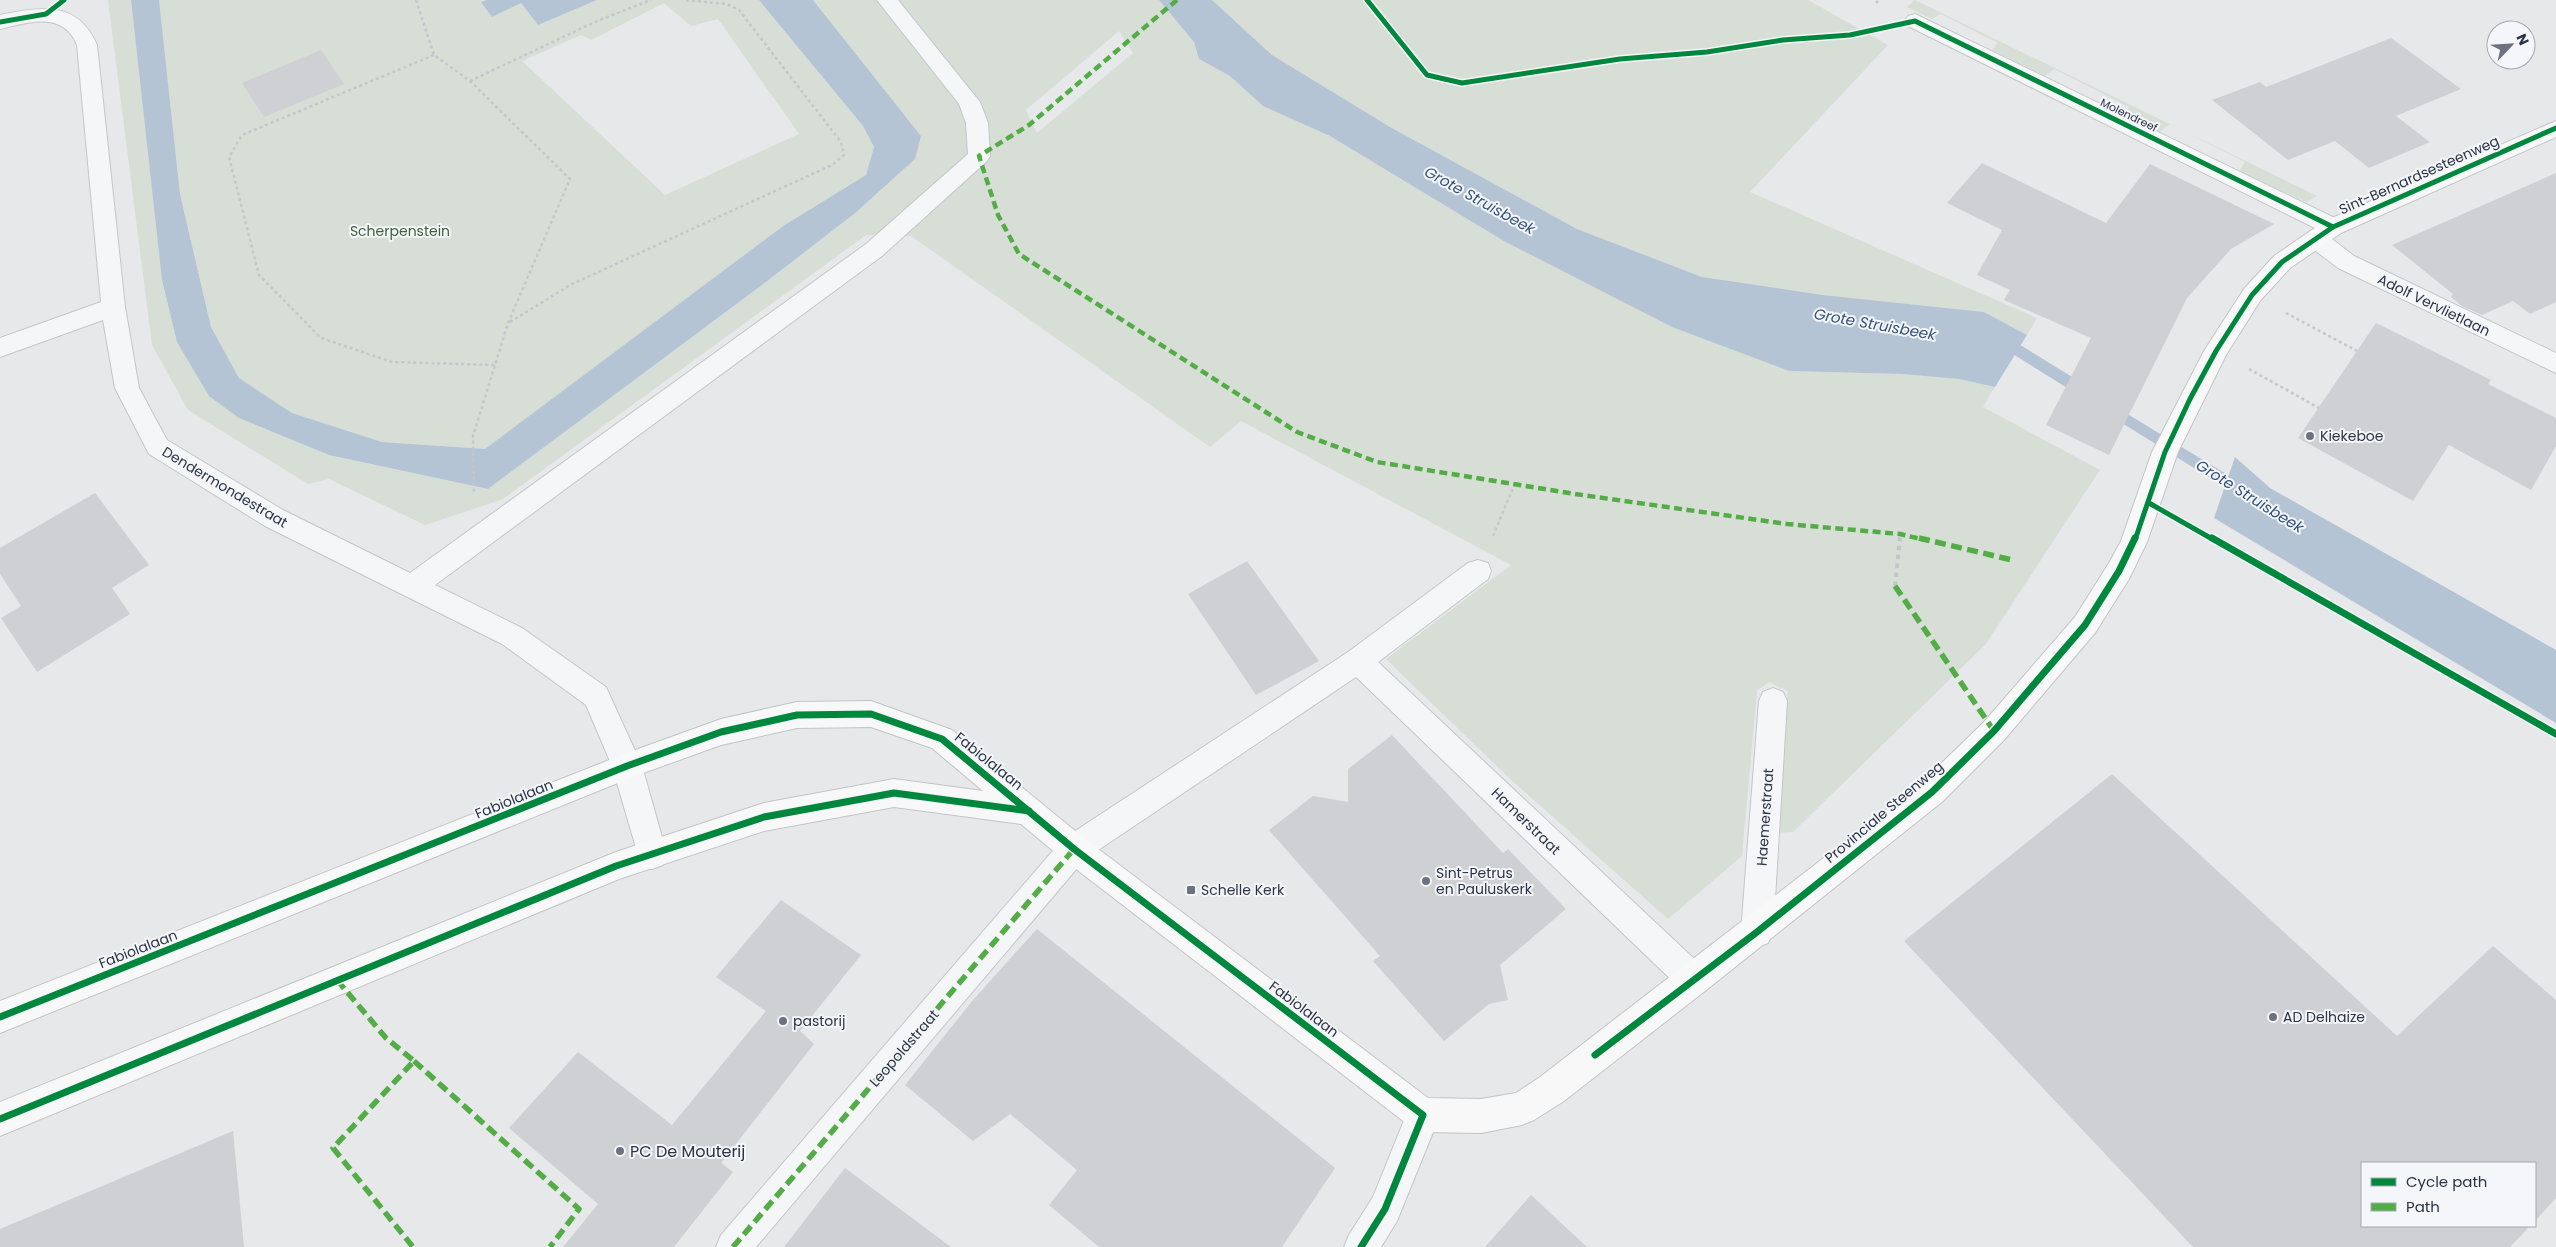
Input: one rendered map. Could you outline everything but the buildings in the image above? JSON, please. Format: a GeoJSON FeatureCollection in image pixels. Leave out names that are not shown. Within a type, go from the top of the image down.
{"type":"FeatureCollection","features":[{"type":"Feature","properties":{"kind":"main road","name":"Sint-Bernardsesteenweg"},"geometry":{"type":"LineString","coordinates":[[2166,452],[2190,399],[2216,350],[2252,295],[2282,262],[2324,233],[2556,128]]}},
{"type":"Feature","properties":{"kind":"main road","name":"Provinciale Steenweg"},"geometry":{"type":"LineString","coordinates":[[1422,1115],[1481,1116],[1522,1108],[1552,1089],[1757,932],[1932,792],[1994,731],[2084,625],[2119,571],[2149,503],[2166,452]]}},
{"type":"Feature","properties":{"kind":"main road","name":"Fabiolalaan"},"geometry":{"type":"LineString","coordinates":[[0,1017],[342,882],[627,766],[721,732],[797,714],[871,714],[942,739],[1074,849],[1422,1115]]}},
{"type":"Feature","properties":{"kind":"main road","name":"Fabiolalaan"},"geometry":{"type":"LineString","coordinates":[[0,1119],[616,866],[764,817],[894,793],[1029,811]]}},
{"type":"Feature","properties":{"kind":"street"},"geometry":{"type":"LineString","coordinates":[[46,14],[64,0]]}},
{"type":"Feature","properties":{"kind":"street"},"geometry":{"type":"LineString","coordinates":[[413,586],[874,250],[979,156],[977,123],[969,102],[887,0]]}},
{"type":"Feature","properties":{"kind":"street","name":"Dendermondestraat"},"geometry":{"type":"LineString","coordinates":[[0,20],[46,14],[72,20],[83,30],[113,308],[127,388],[158,448],[274,518],[512,636],[596,696],[627,766],[652,855]]}},
{"type":"Feature","properties":{"kind":"street","name":"Molendreef"},"geometry":{"type":"LineString","coordinates":[[1915,21],[2324,233]]}},
{"type":"Feature","properties":{"kind":"street","name":"Adolf Vervlietlaan"},"geometry":{"type":"LineString","coordinates":[[2324,233],[2346,262],[2556,364]]}},
{"type":"Feature","properties":{"kind":"street"},"geometry":{"type":"LineString","coordinates":[[0,348],[113,308]]}},
{"type":"Feature","properties":{"kind":"street"},"geometry":{"type":"LineString","coordinates":[[1074,849],[1358,661],[1478,571]]}},
{"type":"Feature","properties":{"kind":"street","name":"Hamerstraat"},"geometry":{"type":"LineString","coordinates":[[1358,661],[1694,980]]}},
{"type":"Feature","properties":{"kind":"street","name":"Haemerstraat"},"geometry":{"type":"LineString","coordinates":[[1757,932],[1773,701]]}},
{"type":"Feature","properties":{"kind":"street","name":"Leopoldstraat"},"geometry":{"type":"LineString","coordinates":[[733,1247],[1074,849]]}},
{"type":"Feature","properties":{"kind":"street"},"geometry":{"type":"LineString","coordinates":[[1361,1247],[1385,1209],[1422,1115]]}},
{"type":"Feature","properties":{"kind":"path"},"geometry":{"type":"LineString","coordinates":[[416,0],[434,55],[470,81],[570,179],[508,323],[473,436],[474,502]]}},
{"type":"Feature","properties":{"kind":"path"},"geometry":{"type":"LineString","coordinates":[[470,81],[597,21],[651,0]]}},
{"type":"Feature","properties":{"kind":"path"},"geometry":{"type":"LineString","coordinates":[[508,323],[572,284],[832,165],[844,155],[840,142],[739,10],[728,4],[684,0]]}},
{"type":"Feature","properties":{"kind":"path"},"geometry":{"type":"LineString","coordinates":[[1876,3],[1879,0]]}},
{"type":"Feature","properties":{"kind":"path"},"geometry":{"type":"LineString","coordinates":[[434,55],[242,135],[229,157],[259,275],[321,338],[392,362],[495,365]]}},
{"type":"Feature","properties":{"kind":"path"},"geometry":{"type":"LineString","coordinates":[[2252,295],[2357,351]]}},
{"type":"Feature","properties":{"kind":"path"},"geometry":{"type":"LineString","coordinates":[[2216,350],[2319,408]]}},
{"type":"Feature","properties":{"kind":"path"},"geometry":{"type":"LineString","coordinates":[[1478,571],[1515,483]]}},
{"type":"Feature","properties":{"kind":"path"},"geometry":{"type":"LineString","coordinates":[[1895,586],[1900,534]]}},
{"type":"Feature","properties":{"kind":"green space"},"geometry":{"type":"Polygon","coordinates":[[[108,0],[131,0],[162,280],[177,342],[239,418],[329,455],[488,489],[854,214],[921,136],[813,0],[1159,0],[1194,42],[1199,59],[1230,76],[1263,106],[1330,136],[1789,371],[1902,374],[1959,379],[1995,387],[1983,407],[2100,470],[1985,645],[1793,832],[1772,833],[1788,691],[1769,682],[1757,691],[1742,856],[1668,919],[1509,778],[1386,659],[1511,565],[1241,421],[1210,447],[911,236],[866,235],[503,499],[425,525],[329,479],[308,484],[188,410],[152,345],[108,0]],[[1119,31],[1026,110],[1037,133],[1133,53],[1119,31]]]}},
{"type":"Feature","properties":{"kind":"green space","name":"Scherpenstein"},"geometry":{"type":"Polygon","coordinates":[[[159,0],[487,0],[481,2],[521,3],[538,25],[597,0],[759,0],[863,126],[874,147],[866,175],[783,226],[485,449],[382,442],[292,413],[239,378],[211,327],[180,194],[159,0]],[[664,3],[591,40],[581,35],[522,61],[665,195],[799,134],[718,19],[691,26],[664,3]]]}},
{"type":"Feature","properties":{"kind":"green space"},"geometry":{"type":"Polygon","coordinates":[[[1212,0],[1808,0],[1888,45],[1750,192],[2037,318],[2027,335],[1984,312],[1823,295],[1702,277],[1577,229],[1390,127],[1272,55],[1212,0]]]}},
{"type":"Feature","properties":{"kind":"green space"},"geometry":{"type":"Polygon","coordinates":[[[1915,0],[2170,124],[2159,132],[2126,115],[2129,107],[2054,69],[2045,76],[1992,50],[1998,43],[1941,14],[1932,19],[1907,7],[1915,0]]]}},
{"type":"Feature","properties":{"kind":"green space"},"geometry":{"type":"Polygon","coordinates":[[[2187,133],[2317,196],[2306,202],[2239,172],[2245,162],[2187,133]]]}},
{"type":"Feature","properties":{"kind":"water"},"geometry":{"type":"Polygon","coordinates":[[[131,0],[159,0],[180,194],[211,327],[239,378],[292,413],[382,442],[485,449],[783,226],[866,175],[874,147],[863,126],[759,0],[813,0],[921,136],[915,159],[854,214],[488,489],[329,455],[239,418],[209,396],[177,342],[162,280],[131,0]]]}},
{"type":"Feature","properties":{"kind":"water"},"geometry":{"type":"Polygon","coordinates":[[[487,0],[597,0],[538,25],[521,3],[492,17],[481,2],[487,0]]]}},
{"type":"Feature","properties":{"kind":"water"},"geometry":{"type":"Polygon","coordinates":[[[1159,0],[1212,0],[1272,55],[1390,127],[1577,229],[1702,277],[1823,295],[1984,312],[2027,335],[1995,387],[1959,379],[1902,374],[1789,371],[1672,327],[1504,241],[1330,136],[1263,106],[1230,76],[1199,59],[1194,42],[1159,0]]]}},
{"type":"Feature","properties":{"kind":"water"},"geometry":{"type":"Polygon","coordinates":[[[2235,457],[2270,488],[2556,650],[2556,723],[2214,518],[2235,457]]]}},
{"type":"Feature","properties":{"kind":"waterway","name":"Grote Struisbeek"},"geometry":{"type":"LineString","coordinates":[[1998,346],[2017,350],[2085,392]]}},
{"type":"Feature","properties":{"kind":"waterway","name":"Grote Struisbeek"},"geometry":{"type":"LineString","coordinates":[[2111,409],[2244,492]]}},
{"type":"Feature","properties":{"kind":"marked path"},"geometry":{"type":"LineString","coordinates":[[1177,0],[1029,125],[979,156],[998,215],[1019,254],[1297,432],[1377,462],[1575,494],[1787,524],[1900,534],[2012,560]]}},
{"type":"Feature","properties":{"kind":"marked path"},"geometry":{"type":"LineString","coordinates":[[1895,586],[1994,731]]}},
{"type":"Feature","properties":{"kind":"marked path"},"geometry":{"type":"LineString","coordinates":[[733,1247],[1074,849]]}},
{"type":"Feature","properties":{"kind":"marked path"},"geometry":{"type":"LineString","coordinates":[[337,980],[386,1038],[414,1061],[333,1148],[413,1247]]}},
{"type":"Feature","properties":{"kind":"marked path"},"geometry":{"type":"LineString","coordinates":[[414,1061],[579,1209],[550,1247]]}},
{"type":"Feature","properties":{"kind":"cycle path"},"geometry":{"type":"LineString","coordinates":[[0,22],[46,14],[64,0]]}},
{"type":"Feature","properties":{"kind":"cycle path"},"geometry":{"type":"LineString","coordinates":[[1367,0],[1427,75],[1462,83],[1620,59],[1707,52],[1783,40],[1850,35],[1915,21],[2333,227]]}},
{"type":"Feature","properties":{"kind":"cycle path"},"geometry":{"type":"LineString","coordinates":[[1595,1055],[1757,932],[1932,792],[1994,731],[2085,625],[2119,571],[2134,542],[2165,452],[2190,399],[2216,351],[2252,295],[2282,262],[2333,227],[2556,128]]}},
{"type":"Feature","properties":{"kind":"cycle path"},"geometry":{"type":"LineString","coordinates":[[2149,503],[2556,734]]}},
{"type":"Feature","properties":{"kind":"cycle path"},"geometry":{"type":"LineString","coordinates":[[0,1017],[342,882],[627,766],[721,732],[797,715],[871,714],[942,739],[1074,849],[1423,1115],[1385,1209],[1361,1247]]}},
{"type":"Feature","properties":{"kind":"cycle path"},"geometry":{"type":"LineString","coordinates":[[0,1119],[616,866],[764,817],[894,793],[1029,811]]}},
{"type":"Feature","properties":{"kind":"place","name":"Kiekeboe"},"geometry":{"type":"Point","coordinates":[2310,436]}},
{"type":"Feature","properties":{"kind":"place","name":"Sint-Petrus en Pauluskerk"},"geometry":{"type":"Point","coordinates":[1426,881]}},
{"type":"Feature","properties":{"kind":"place","name":"Schelle Kerk"},"geometry":{"type":"Point","coordinates":[1191,890]}},
{"type":"Feature","properties":{"kind":"place","name":"AD Delhaize"},"geometry":{"type":"Point","coordinates":[2273,1017]}},
{"type":"Feature","properties":{"kind":"place","name":"pastorij"},"geometry":{"type":"Point","coordinates":[783,1021]}},
{"type":"Feature","properties":{"kind":"place","name":"PC De Mouterij"},"geometry":{"type":"Point","coordinates":[620,1151]}}]}
